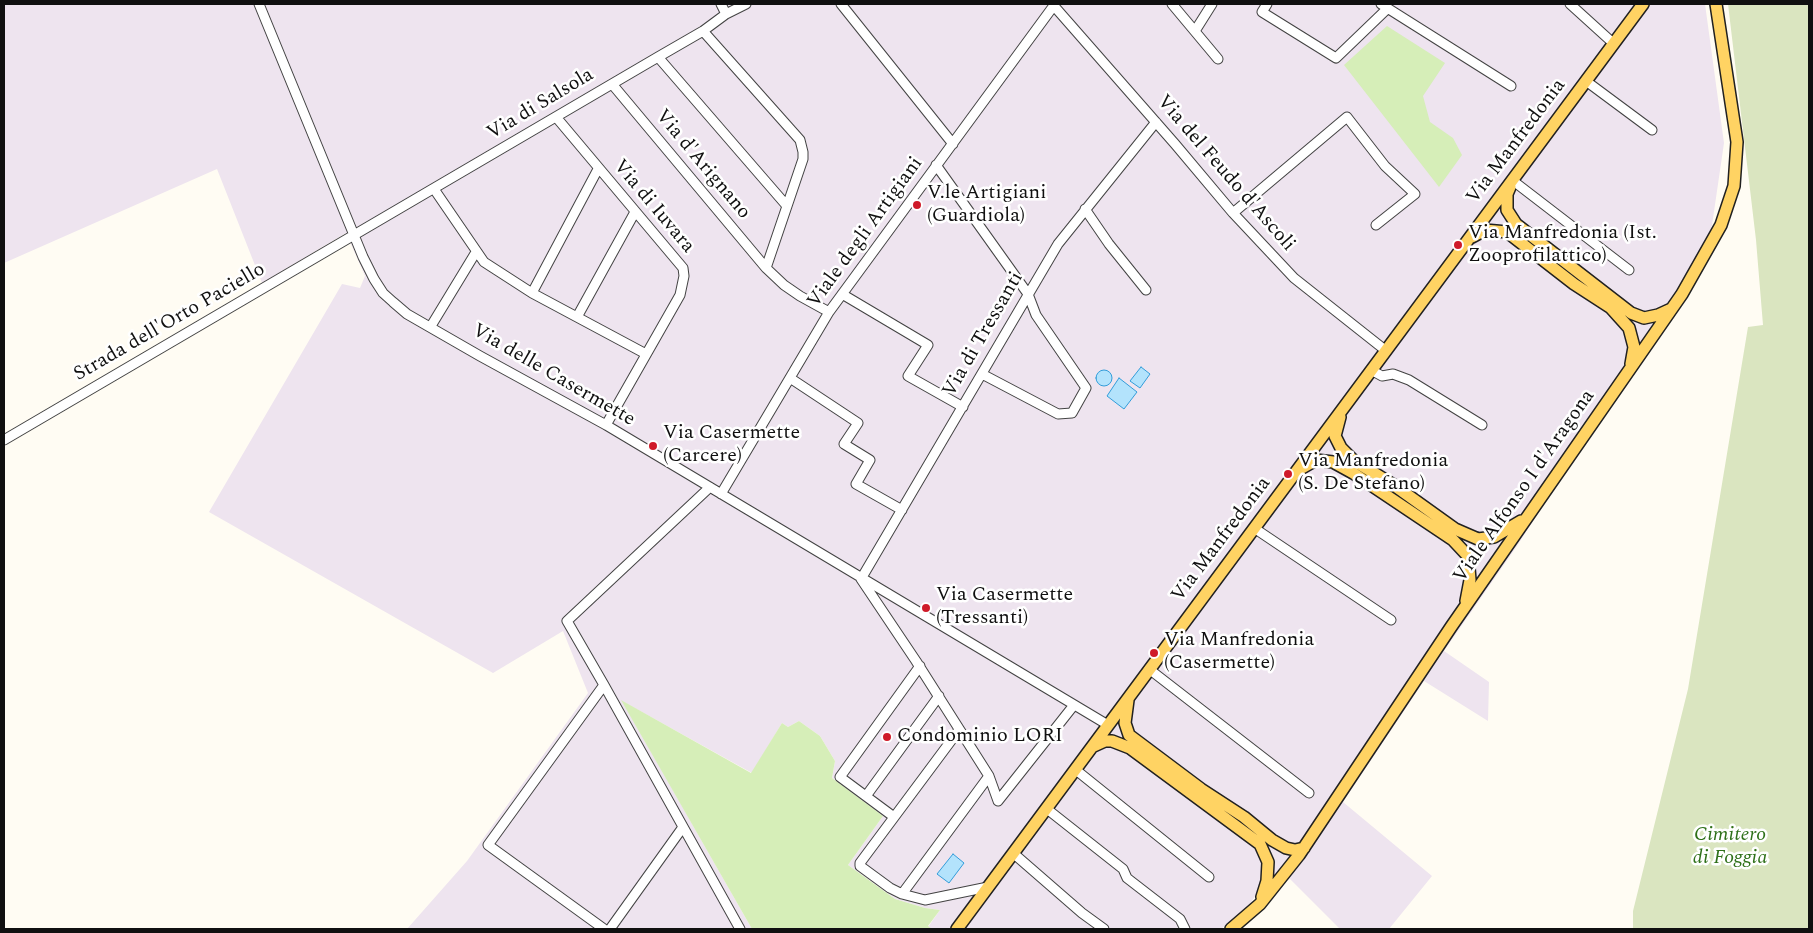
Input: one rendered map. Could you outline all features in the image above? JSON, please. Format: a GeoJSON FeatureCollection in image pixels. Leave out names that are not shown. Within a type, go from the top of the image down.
{"type":"FeatureCollection","features":[{"type":"Feature","properties":{"kind":"main road","name":"Via Manfredonia"},"geometry":{"type":"LineString","coordinates":[[957,929],[1643,4]]}},
{"type":"Feature","properties":{"kind":"main road","name":"Viale Alfonso I d'Aragona"},"geometry":{"type":"LineString","coordinates":[[1231,929],[1260,904],[1304,848],[1464,607],[1682,294],[1721,225],[1734,186],[1737,142],[1718,4]]}},
{"type":"Feature","properties":{"kind":"main road"},"geometry":{"type":"LineString","coordinates":[[1512,180],[1507,194],[1506,210],[1516,224],[1631,312],[1644,318],[1658,315],[1672,308]]}},
{"type":"Feature","properties":{"kind":"main road"},"geometry":{"type":"LineString","coordinates":[[1467,240],[1485,230],[1507,232],[1574,284],[1610,308],[1629,328],[1634,347],[1630,368]]}},
{"type":"Feature","properties":{"kind":"main road"},"geometry":{"type":"LineString","coordinates":[[1345,406],[1335,436],[1341,448],[1353,460],[1395,486],[1455,529],[1478,539],[1486,538],[1502,533],[1527,517]]}},
{"type":"Feature","properties":{"kind":"main road"},"geometry":{"type":"LineString","coordinates":[[1296,472],[1316,460],[1333,462],[1353,473],[1453,540],[1468,556],[1470,580],[1464,607]]}},
{"type":"Feature","properties":{"kind":"main road"},"geometry":{"type":"LineString","coordinates":[[1128,699],[1125,723],[1129,735],[1272,840],[1286,848],[1295,850],[1304,848]]}},
{"type":"Feature","properties":{"kind":"main road"},"geometry":{"type":"LineString","coordinates":[[1092,746],[1105,741],[1112,741],[1130,748],[1260,844],[1268,862],[1267,881],[1260,904]]}},
{"type":"Feature","properties":{"kind":"street","name":"Via delle Casermette"},"geometry":{"type":"LineString","coordinates":[[259,4],[371,275],[383,292],[408,314],[606,425],[1108,725]]}},
{"type":"Feature","properties":{"kind":"street"},"geometry":{"type":"LineString","coordinates":[[721,4],[726,14]]}},
{"type":"Feature","properties":{"kind":"street","name":"Via di Salsola"},"geometry":{"type":"LineString","coordinates":[[354,236],[703,31],[726,14],[746,4]]}},
{"type":"Feature","properties":{"kind":"street"},"geometry":{"type":"LineString","coordinates":[[841,4],[952,144]]}},
{"type":"Feature","properties":{"kind":"street"},"geometry":{"type":"LineString","coordinates":[[1172,4],[1218,59]]}},
{"type":"Feature","properties":{"kind":"street"},"geometry":{"type":"LineString","coordinates":[[1195,31],[1212,4]]}},
{"type":"Feature","properties":{"kind":"street"},"geometry":{"type":"LineString","coordinates":[[1267,4],[1262,12],[1336,58],[1385,6],[1512,86]]}},
{"type":"Feature","properties":{"kind":"street"},"geometry":{"type":"LineString","coordinates":[[1570,4],[1613,43]]}},
{"type":"Feature","properties":{"kind":"street","name":"Viale Alfonso I d'Aragona"},"geometry":{"type":"LineString","coordinates":[[1712,4],[1720,24]]}},
{"type":"Feature","properties":{"kind":"street","name":"Viale degli Artigiani"},"geometry":{"type":"LineString","coordinates":[[721,494],[829,312],[1054,5]]}},
{"type":"Feature","properties":{"kind":"street","name":"Via del Feudo d'Ascoli"},"geometry":{"type":"LineString","coordinates":[[1054,5],[1233,213],[1294,278],[1385,350]]}},
{"type":"Feature","properties":{"kind":"street","name":"Via d'Arignano"},"geometry":{"type":"LineString","coordinates":[[703,31],[800,140],[803,159],[766,268]]}},
{"type":"Feature","properties":{"kind":"street"},"geometry":{"type":"LineString","coordinates":[[658,57],[787,206]]}},
{"type":"Feature","properties":{"kind":"street"},"geometry":{"type":"LineString","coordinates":[[1586,81],[1652,130]]}},
{"type":"Feature","properties":{"kind":"street","name":"Via d'Arignano"},"geometry":{"type":"LineString","coordinates":[[612,84],[766,268],[792,290],[829,312]]}},
{"type":"Feature","properties":{"kind":"street","name":"Via di Iuvara"},"geometry":{"type":"LineString","coordinates":[[556,117],[683,268],[684,276],[680,294],[606,425]]}},
{"type":"Feature","properties":{"kind":"street"},"geometry":{"type":"LineString","coordinates":[[1233,213],[1347,117],[1385,166],[1415,194],[1376,225]]}},
{"type":"Feature","properties":{"kind":"street","name":"Via di Tressanti"},"geometry":{"type":"LineString","coordinates":[[861,579],[1058,244],[1156,122]]}},
{"type":"Feature","properties":{"kind":"street"},"geometry":{"type":"LineString","coordinates":[[936,165],[1028,294],[1036,315],[1086,388],[1072,413],[1058,414],[982,374]]}},
{"type":"Feature","properties":{"kind":"street"},"geometry":{"type":"LineString","coordinates":[[532,293],[598,169]]}},
{"type":"Feature","properties":{"kind":"street"},"geometry":{"type":"LineString","coordinates":[[1512,180],[1629,270]]}},
{"type":"Feature","properties":{"kind":"street"},"geometry":{"type":"LineString","coordinates":[[434,189],[484,262],[532,293],[646,354]]}},
{"type":"Feature","properties":{"kind":"street"},"geometry":{"type":"LineString","coordinates":[[1085,209],[1109,244],[1146,290]]}},
{"type":"Feature","properties":{"kind":"street"},"geometry":{"type":"LineString","coordinates":[[577,317],[635,212]]}},
{"type":"Feature","properties":{"kind":"street","name":"Strada dell'Orto Paciello"},"geometry":{"type":"LineString","coordinates":[[4,440],[354,236]]}},
{"type":"Feature","properties":{"kind":"street"},"geometry":{"type":"LineString","coordinates":[[431,326],[476,252]]}},
{"type":"Feature","properties":{"kind":"street"},"geometry":{"type":"LineString","coordinates":[[842,294],[928,345],[908,376],[963,406]]}},
{"type":"Feature","properties":{"kind":"street"},"geometry":{"type":"LineString","coordinates":[[1371,370],[1382,376],[1392,374],[1409,380],[1482,425]]}},
{"type":"Feature","properties":{"kind":"street"},"geometry":{"type":"LineString","coordinates":[[790,378],[858,423],[844,444],[870,460],[856,484],[902,510]]}},
{"type":"Feature","properties":{"kind":"street"},"geometry":{"type":"LineString","coordinates":[[710,487],[567,622],[740,929]]}},
{"type":"Feature","properties":{"kind":"street"},"geometry":{"type":"LineString","coordinates":[[1254,528],[1391,620]]}},
{"type":"Feature","properties":{"kind":"street"},"geometry":{"type":"LineString","coordinates":[[861,579],[920,666],[989,776],[998,801],[1074,705]]}},
{"type":"Feature","properties":{"kind":"street"},"geometry":{"type":"LineString","coordinates":[[894,817],[840,777],[920,666]]}},
{"type":"Feature","properties":{"kind":"street"},"geometry":{"type":"LineString","coordinates":[[1150,668],[1309,793]]}},
{"type":"Feature","properties":{"kind":"street"},"geometry":{"type":"LineString","coordinates":[[604,685],[488,844],[604,929]]}},
{"type":"Feature","properties":{"kind":"street"},"geometry":{"type":"LineString","coordinates":[[866,796],[939,696]]}},
{"type":"Feature","properties":{"kind":"street"},"geometry":{"type":"LineString","coordinates":[[959,730],[860,863],[860,866],[890,888],[902,894],[926,900],[988,888]]}},
{"type":"Feature","properties":{"kind":"street"},"geometry":{"type":"LineString","coordinates":[[1076,770],[1209,877]]}},
{"type":"Feature","properties":{"kind":"street"},"geometry":{"type":"LineString","coordinates":[[902,894],[989,776]]}},
{"type":"Feature","properties":{"kind":"street"},"geometry":{"type":"LineString","coordinates":[[1047,808],[1123,869],[1127,878],[1180,919],[1185,929]]}},
{"type":"Feature","properties":{"kind":"street"},"geometry":{"type":"LineString","coordinates":[[610,929],[683,827]]}},
{"type":"Feature","properties":{"kind":"street"},"geometry":{"type":"LineString","coordinates":[[1014,854],[1082,913],[1104,929]]}},
{"type":"Feature","properties":{"kind":"shaded area"},"geometry":{"type":"Polygon","coordinates":[[[4,4],[1705,4],[1724,143],[1711,232],[1689,292],[1600,417],[1517,546],[1444,651],[1489,682],[1488,721],[1424,681],[1343,802],[1432,876],[1389,929],[1340,929],[1289,878],[1261,887],[1250,904],[1221,929],[932,929],[928,927],[940,910],[925,908],[895,899],[848,865],[883,816],[832,778],[835,761],[820,736],[799,721],[788,727],[782,723],[752,773],[622,701],[752,929],[407,929],[467,861],[588,693],[563,631],[493,673],[209,512],[342,284],[360,288],[365,276],[346,233],[262,283],[217,169],[4,263],[4,4]]]}},
{"type":"Feature","properties":{"kind":"green space","name":"Cimitero di Foggia"},"geometry":{"type":"Polygon","coordinates":[[[1728,4],[1809,4],[1809,929],[1633,929],[1633,911],[1688,689],[1748,327],[1763,325],[1756,240],[1728,4]]]}},
{"type":"Feature","properties":{"kind":"green space"},"geometry":{"type":"Polygon","coordinates":[[[1387,26],[1445,63],[1423,96],[1430,122],[1453,138],[1462,155],[1439,187],[1344,65],[1387,26]]]}},
{"type":"Feature","properties":{"kind":"green space"},"geometry":{"type":"Polygon","coordinates":[[[621,700],[751,773],[782,723],[788,727],[799,721],[820,736],[835,761],[832,778],[883,816],[848,865],[895,899],[925,908],[940,910],[928,926],[932,929],[752,929],[621,700]]]}},
{"type":"Feature","properties":{"kind":"water"},"geometry":{"type":"Polygon","coordinates":[[[1141,367],[1150,374],[1140,388],[1130,381],[1141,367]]]}},
{"type":"Feature","properties":{"kind":"water"},"geometry":{"type":"Polygon","coordinates":[[[1101,370],[1107,370],[1112,375],[1110,384],[1101,386],[1096,381],[1096,375],[1101,370]]]}},
{"type":"Feature","properties":{"kind":"water"},"geometry":{"type":"Polygon","coordinates":[[[1119,378],[1137,392],[1124,409],[1107,396],[1119,378]]]}},
{"type":"Feature","properties":{"kind":"water"},"geometry":{"type":"Polygon","coordinates":[[[953,854],[964,863],[949,883],[937,874],[953,854]]]}},
{"type":"Feature","properties":{"kind":"place","name":"V.le Artigiani (Guardiola)"},"geometry":{"type":"Point","coordinates":[917,205]}},
{"type":"Feature","properties":{"kind":"place","name":"Via Manfredonia (Ist. Zooprofilattico)"},"geometry":{"type":"Point","coordinates":[1458,245]}},
{"type":"Feature","properties":{"kind":"place","name":"Via Casermette (Carcere)"},"geometry":{"type":"Point","coordinates":[653,446]}},
{"type":"Feature","properties":{"kind":"place","name":"Via Manfredonia (S. De Stefano)"},"geometry":{"type":"Point","coordinates":[1288,474]}},
{"type":"Feature","properties":{"kind":"place","name":"Via Casermette (Tressanti)"},"geometry":{"type":"Point","coordinates":[926,608]}},
{"type":"Feature","properties":{"kind":"place","name":"Via Manfredonia (Casermette)"},"geometry":{"type":"Point","coordinates":[1154,653]}},
{"type":"Feature","properties":{"kind":"place","name":"Condominio LORI"},"geometry":{"type":"Point","coordinates":[887,737]}}]}
